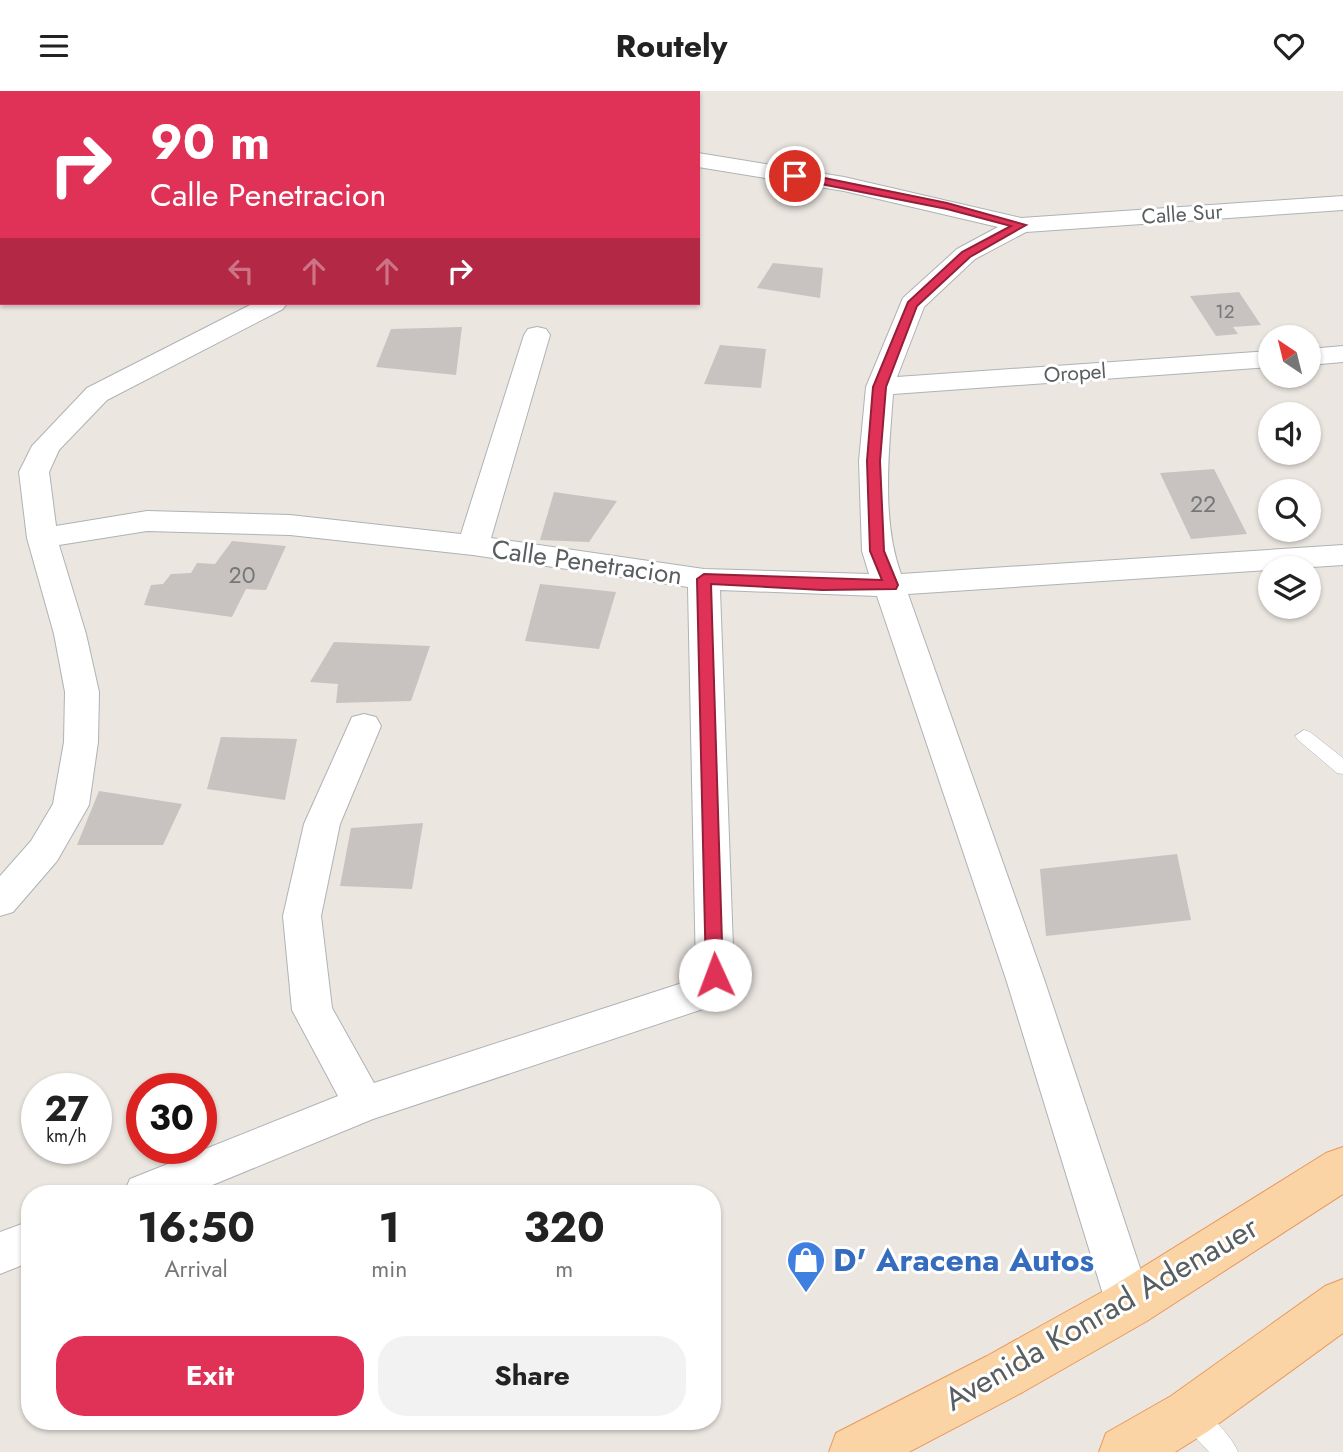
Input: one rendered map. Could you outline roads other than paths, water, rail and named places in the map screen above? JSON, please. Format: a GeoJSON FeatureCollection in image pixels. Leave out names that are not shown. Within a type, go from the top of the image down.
{"type":"FeatureCollection","features":[{"type":"Feature","properties":{"kind":"main road","name":"Avenida Konrad Adenauer"},"geometry":{"type":"LineString","coordinates":[[855,1452],[1005,1374],[1129,1304],[1343,1168]]}},
{"type":"Feature","properties":{"kind":"main road"},"geometry":{"type":"LineString","coordinates":[[1125,1452],[1189,1414],[1343,1303]]}},
{"type":"Feature","properties":{"kind":"street"},"geometry":{"type":"LineString","coordinates":[[700,160],[844,184],[1021,225]]}},
{"type":"Feature","properties":{"kind":"street","name":"Calle Sur"},"geometry":{"type":"LineString","coordinates":[[1021,225],[1343,203]]}},
{"type":"Feature","properties":{"kind":"street"},"geometry":{"type":"LineString","coordinates":[[1021,225],[966,254],[912,304],[880,387],[874,461],[877,551],[891,585],[1024,979],[1129,1304]]}},
{"type":"Feature","properties":{"kind":"street"},"geometry":{"type":"LineString","coordinates":[[0,901],[44,851],[71,805],[81,742],[82,692],[70,634],[42,538],[34,473],[46,446],[97,394],[270,305]]}},
{"type":"Feature","properties":{"kind":"street"},"geometry":{"type":"LineString","coordinates":[[473,545],[537,335]]}},
{"type":"Feature","properties":{"kind":"street"},"geometry":{"type":"LineString","coordinates":[[1321,356],[1343,354]]}},
{"type":"Feature","properties":{"kind":"street","name":"Oropel"},"geometry":{"type":"LineString","coordinates":[[880,387],[1258,360]]}},
{"type":"Feature","properties":{"kind":"street","name":"Calle Penetracion"},"geometry":{"type":"LineString","coordinates":[[42,538],[107,526],[160,522],[290,525],[473,545],[704,579],[822,585],[891,585],[1343,555]]}},
{"type":"Feature","properties":{"kind":"street"},"geometry":{"type":"LineString","coordinates":[[165,1185],[364,1104],[692,996],[708,986],[715,975],[704,579]]}},
{"type":"Feature","properties":{"kind":"street"},"geometry":{"type":"LineString","coordinates":[[364,726],[322,824],[302,916],[312,1010],[364,1104]]}},
{"type":"Feature","properties":{"kind":"street"},"geometry":{"type":"LineString","coordinates":[[0,1253],[21,1245]]}},
{"type":"Feature","properties":{"kind":"lane"},"geometry":{"type":"LineString","coordinates":[[1304,736],[1343,768]]}},
{"type":"Feature","properties":{"kind":"lane"},"geometry":{"type":"LineString","coordinates":[[1189,1414],[1226,1452]]}},
{"type":"Feature","properties":{"kind":"place","name":"D' Aracena Autos"},"geometry":{"type":"Point","coordinates":[806,1294]}}]}
